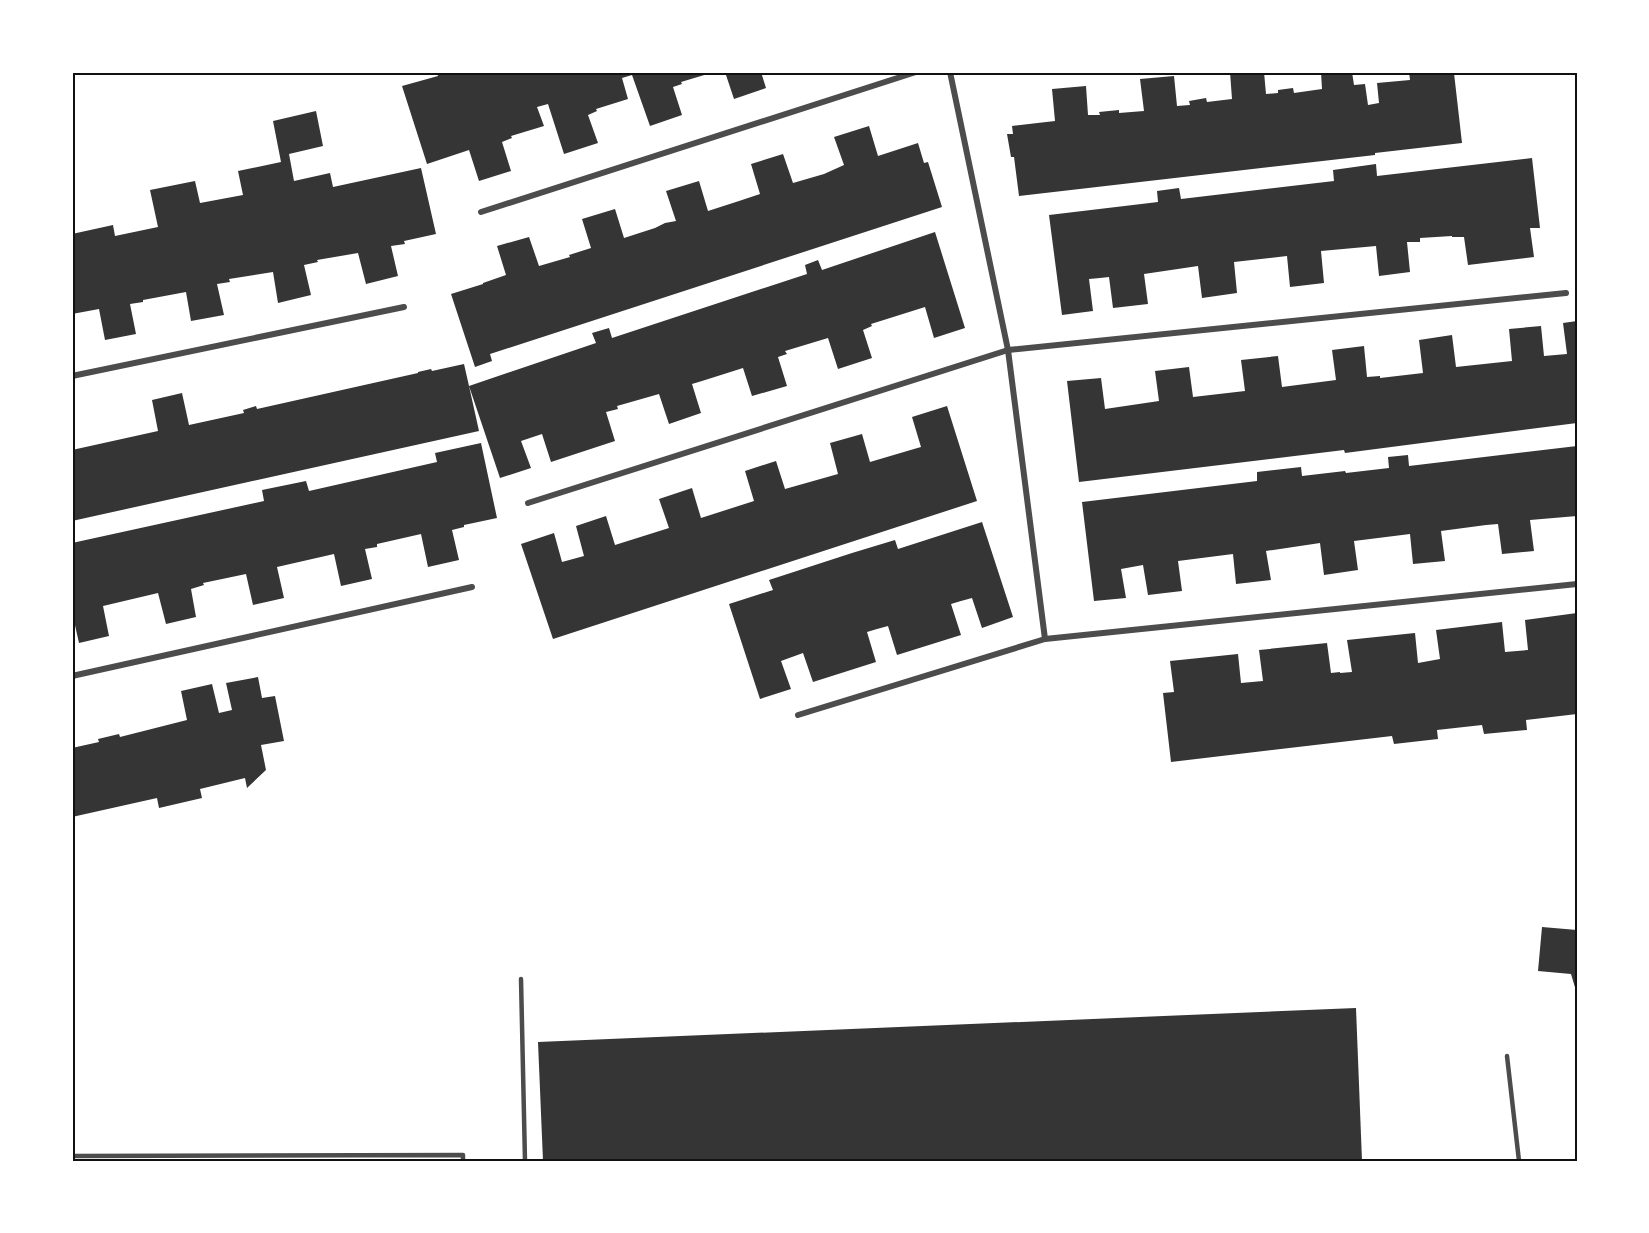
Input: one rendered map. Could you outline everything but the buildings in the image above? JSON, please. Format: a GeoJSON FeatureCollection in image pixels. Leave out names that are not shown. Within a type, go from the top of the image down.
{"type":"FeatureCollection","features":[{"type":"Feature","properties":{"kind":"street"},"geometry":{"type":"LineString","coordinates":[[481,212],[916,72]]}},
{"type":"Feature","properties":{"kind":"street"},"geometry":{"type":"LineString","coordinates":[[950,72],[1008,350],[1045,639]]}},
{"type":"Feature","properties":{"kind":"street"},"geometry":{"type":"LineString","coordinates":[[528,503],[1008,350],[1566,293]]}},
{"type":"Feature","properties":{"kind":"street"},"geometry":{"type":"LineString","coordinates":[[72,376],[404,307]]}},
{"type":"Feature","properties":{"kind":"street"},"geometry":{"type":"LineString","coordinates":[[798,715],[1045,639],[1577,584]]}},
{"type":"Feature","properties":{"kind":"street"},"geometry":{"type":"LineString","coordinates":[[72,676],[472,587]]}},
{"type":"Feature","properties":{"kind":"lane"},"geometry":{"type":"LineString","coordinates":[[521,979],[525,1161]]}},
{"type":"Feature","properties":{"kind":"lane"},"geometry":{"type":"LineString","coordinates":[[1507,1056],[1519,1161]]}},
{"type":"Feature","properties":{"kind":"lane"},"geometry":{"type":"LineString","coordinates":[[72,1156],[463,1155],[463,1161]]}}]}
